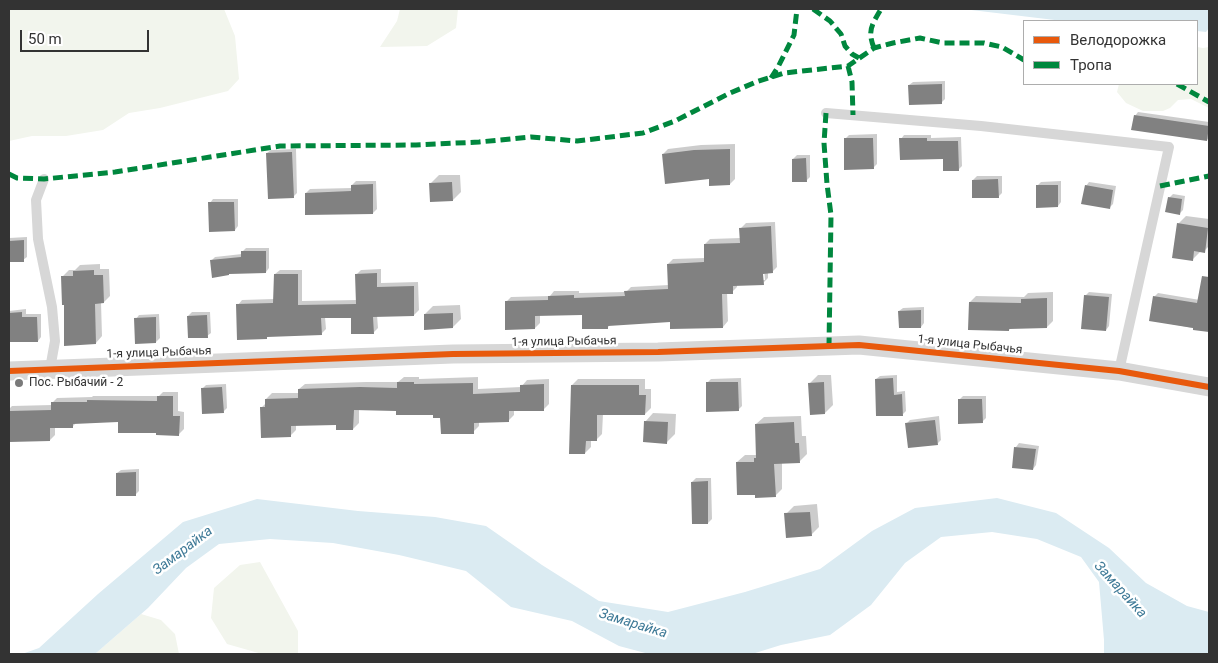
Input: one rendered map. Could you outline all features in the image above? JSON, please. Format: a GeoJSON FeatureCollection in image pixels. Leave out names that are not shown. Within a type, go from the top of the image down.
{"type":"FeatureCollection","features":[{"type":"Feature","properties":{"kind":"street","name":"1-я улица Рыбачья"},"geometry":{"type":"LineString","coordinates":[[9,371],[453,354],[658,352],[859,345],[1119,371],[1209,387]]}},
{"type":"Feature","properties":{"kind":"lane"},"geometry":{"type":"LineString","coordinates":[[826,113],[980,126],[1168,147],[1119,371]]}},
{"type":"Feature","properties":{"kind":"lane"},"geometry":{"type":"LineString","coordinates":[[44,179],[36,200],[38,239],[52,307],[55,341],[50,369]]}},
{"type":"Feature","properties":{"kind":"shaded area"},"geometry":{"type":"Polygon","coordinates":[[[9,9],[224,9],[235,36],[239,79],[228,91],[160,108],[129,113],[103,130],[66,136],[32,136],[9,141],[9,9]]]}},
{"type":"Feature","properties":{"kind":"shaded area"},"geometry":{"type":"Polygon","coordinates":[[[400,9],[458,9],[456,28],[427,46],[380,47],[397,21],[400,9]]]}},
{"type":"Feature","properties":{"kind":"shaded area"},"geometry":{"type":"Polygon","coordinates":[[[1198,47],[1209,47],[1209,108],[1191,99],[1178,100],[1170,108],[1163,111],[1143,111],[1126,103],[1117,92],[1119,85],[1198,85],[1198,47]]]}},
{"type":"Feature","properties":{"kind":"shaded area"},"geometry":{"type":"Polygon","coordinates":[[[260,562],[298,631],[298,653],[262,654],[227,644],[211,618],[214,588],[240,565],[260,562]]]}},
{"type":"Feature","properties":{"kind":"shaded area"},"geometry":{"type":"Polygon","coordinates":[[[141,614],[161,620],[175,634],[179,654],[95,654],[141,614]]]}},
{"type":"Feature","properties":{"kind":"water"},"geometry":{"type":"Polygon","coordinates":[[[963,9],[1209,9],[1209,28],[1206,32],[1198,31],[1198,20],[1055,20],[963,9]]]}},
{"type":"Feature","properties":{"kind":"water","name":"Замарайка"},"geometry":{"type":"Polygon","coordinates":[[[997,498],[1056,513],[1109,548],[1146,583],[1187,606],[1209,612],[1209,654],[1104,654],[1099,582],[1081,557],[1037,539],[992,532],[941,537],[905,563],[871,605],[830,635],[781,645],[752,654],[649,654],[619,646],[572,621],[511,607],[466,571],[399,555],[333,543],[270,539],[219,544],[186,568],[148,608],[95,654],[22,654],[39,648],[98,594],[183,522],[257,499],[358,511],[435,517],[486,526],[542,565],[599,601],[668,612],[745,592],[820,569],[872,531],[915,508],[997,498]]]}},
{"type":"Feature","properties":{"kind":"building"},"geometry":{"type":"Polygon","coordinates":[[[942,84],[942,104],[909,105],[908,85],[942,84]]]}},
{"type":"Feature","properties":{"kind":"building"},"geometry":{"type":"Polygon","coordinates":[[[1134,115],[1209,126],[1207,141],[1131,130],[1134,115]]]}},
{"type":"Feature","properties":{"kind":"building"},"geometry":{"type":"Polygon","coordinates":[[[844,138],[873,138],[874,169],[844,170],[844,138]]]}},
{"type":"Feature","properties":{"kind":"building"},"geometry":{"type":"Polygon","coordinates":[[[899,138],[927,138],[927,141],[958,141],[959,171],[943,171],[943,159],[900,160],[899,138]]]}},
{"type":"Feature","properties":{"kind":"building"},"geometry":{"type":"Polygon","coordinates":[[[730,149],[730,185],[709,186],[709,179],[665,184],[662,154],[694,150],[730,149]]]}},
{"type":"Feature","properties":{"kind":"building"},"geometry":{"type":"Polygon","coordinates":[[[292,152],[294,198],[268,199],[266,153],[292,152]]]}},
{"type":"Feature","properties":{"kind":"building"},"geometry":{"type":"Polygon","coordinates":[[[806,158],[807,182],[792,182],[792,159],[806,158]]]}},
{"type":"Feature","properties":{"kind":"building"},"geometry":{"type":"Polygon","coordinates":[[[998,179],[999,198],[972,198],[972,180],[998,179]]]}},
{"type":"Feature","properties":{"kind":"building"},"geometry":{"type":"Polygon","coordinates":[[[452,182],[453,201],[430,202],[429,183],[452,182]]]}},
{"type":"Feature","properties":{"kind":"building"},"geometry":{"type":"Polygon","coordinates":[[[373,184],[373,214],[305,215],[305,193],[351,191],[351,185],[373,184]]]}},
{"type":"Feature","properties":{"kind":"building"},"geometry":{"type":"Polygon","coordinates":[[[1036,185],[1058,185],[1058,207],[1036,208],[1036,185]]]}},
{"type":"Feature","properties":{"kind":"building"},"geometry":{"type":"Polygon","coordinates":[[[1085,185],[1113,190],[1110,209],[1081,204],[1085,185]]]}},
{"type":"Feature","properties":{"kind":"building"},"geometry":{"type":"Polygon","coordinates":[[[1168,197],[1182,199],[1180,215],[1165,212],[1168,197]]]}},
{"type":"Feature","properties":{"kind":"building"},"geometry":{"type":"Polygon","coordinates":[[[208,202],[234,202],[235,231],[209,232],[208,202]]]}},
{"type":"Feature","properties":{"kind":"building"},"geometry":{"type":"Polygon","coordinates":[[[1177,223],[1208,228],[1205,253],[1194,251],[1193,261],[1172,258],[1177,223]]]}},
{"type":"Feature","properties":{"kind":"building"},"geometry":{"type":"Polygon","coordinates":[[[771,226],[773,273],[763,274],[764,285],[733,286],[733,294],[722,294],[723,328],[670,329],[670,322],[608,326],[608,329],[582,329],[582,315],[535,316],[535,329],[505,330],[505,301],[548,300],[548,296],[574,295],[574,298],[625,296],[624,291],[668,289],[667,264],[704,262],[704,244],[740,243],[739,228],[771,226]]]}},
{"type":"Feature","properties":{"kind":"building"},"geometry":{"type":"Polygon","coordinates":[[[24,240],[24,262],[9,262],[9,241],[24,240]]]}},
{"type":"Feature","properties":{"kind":"building"},"geometry":{"type":"Polygon","coordinates":[[[241,251],[266,251],[266,273],[229,274],[212,278],[210,260],[241,257],[241,251]]]}},
{"type":"Feature","properties":{"kind":"building"},"geometry":{"type":"Polygon","coordinates":[[[94,270],[94,275],[103,275],[104,303],[95,304],[96,344],[64,346],[64,305],[62,305],[61,276],[73,276],[73,271],[94,270]]]}},
{"type":"Feature","properties":{"kind":"building"},"geometry":{"type":"Polygon","coordinates":[[[377,273],[377,287],[414,286],[414,316],[373,317],[374,334],[351,334],[351,318],[321,318],[322,335],[237,340],[236,304],[273,303],[274,274],[298,274],[298,305],[356,304],[355,274],[377,273]]]}},
{"type":"Feature","properties":{"kind":"building"},"geometry":{"type":"Polygon","coordinates":[[[1202,276],[1209,277],[1209,332],[1149,321],[1153,296],[1197,303],[1202,276]]]}},
{"type":"Feature","properties":{"kind":"building"},"geometry":{"type":"Polygon","coordinates":[[[1084,295],[1109,297],[1106,331],[1081,329],[1084,295]]]}},
{"type":"Feature","properties":{"kind":"building"},"geometry":{"type":"Polygon","coordinates":[[[1047,298],[1047,328],[1009,329],[1009,331],[968,330],[969,302],[1021,303],[1021,299],[1047,298]]]}},
{"type":"Feature","properties":{"kind":"building"},"geometry":{"type":"Polygon","coordinates":[[[921,310],[921,328],[899,328],[898,311],[921,310]]]}},
{"type":"Feature","properties":{"kind":"building"},"geometry":{"type":"Polygon","coordinates":[[[22,312],[22,317],[37,317],[38,342],[9,342],[9,313],[22,312]]]}},
{"type":"Feature","properties":{"kind":"building"},"geometry":{"type":"Polygon","coordinates":[[[453,313],[453,328],[424,330],[424,314],[453,313]]]}},
{"type":"Feature","properties":{"kind":"building"},"geometry":{"type":"Polygon","coordinates":[[[207,315],[208,338],[188,338],[187,316],[207,315]]]}},
{"type":"Feature","properties":{"kind":"building"},"geometry":{"type":"Polygon","coordinates":[[[156,317],[156,343],[135,344],[134,318],[156,317]]]}},
{"type":"Feature","properties":{"kind":"building"},"geometry":{"type":"Polygon","coordinates":[[[893,378],[894,395],[902,394],[903,416],[876,416],[875,379],[893,378]]]}},
{"type":"Feature","properties":{"kind":"building"},"geometry":{"type":"Polygon","coordinates":[[[397,382],[414,382],[414,384],[473,383],[473,394],[520,392],[520,385],[544,384],[544,411],[509,411],[509,422],[474,423],[474,434],[441,434],[440,418],[433,418],[433,415],[396,415],[396,411],[354,410],[353,430],[336,430],[336,425],[291,426],[291,437],[261,438],[260,407],[265,407],[265,399],[298,398],[298,389],[397,388],[397,382]]]}},
{"type":"Feature","properties":{"kind":"building"},"geometry":{"type":"Polygon","coordinates":[[[706,382],[738,382],[739,411],[706,412],[706,382]]]}},
{"type":"Feature","properties":{"kind":"building"},"geometry":{"type":"Polygon","coordinates":[[[824,382],[825,414],[810,415],[808,383],[824,382]]]}},
{"type":"Feature","properties":{"kind":"building"},"geometry":{"type":"Polygon","coordinates":[[[571,385],[639,385],[639,395],[646,395],[645,415],[597,415],[597,441],[586,441],[585,454],[569,454],[571,385]]]}},
{"type":"Feature","properties":{"kind":"building"},"geometry":{"type":"Polygon","coordinates":[[[222,387],[224,413],[202,414],[201,388],[222,387]]]}},
{"type":"Feature","properties":{"kind":"building"},"geometry":{"type":"Polygon","coordinates":[[[157,396],[173,396],[173,416],[180,416],[179,436],[156,435],[156,433],[118,433],[118,422],[73,424],[73,428],[50,428],[50,441],[9,442],[9,411],[51,410],[51,402],[87,402],[87,400],[157,401],[157,396]]]}},
{"type":"Feature","properties":{"kind":"building"},"geometry":{"type":"Polygon","coordinates":[[[958,399],[982,399],[983,423],[958,424],[958,399]]]}},
{"type":"Feature","properties":{"kind":"building"},"geometry":{"type":"Polygon","coordinates":[[[935,420],[938,445],[908,448],[905,423],[935,420]]]}},
{"type":"Feature","properties":{"kind":"building"},"geometry":{"type":"Polygon","coordinates":[[[644,421],[668,422],[667,444],[643,442],[644,421]]]}},
{"type":"Feature","properties":{"kind":"building"},"geometry":{"type":"Polygon","coordinates":[[[794,422],[795,443],[799,443],[800,463],[774,464],[776,497],[755,498],[755,495],[737,495],[736,462],[754,462],[754,458],[756,458],[755,424],[794,422]]]}},
{"type":"Feature","properties":{"kind":"building"},"geometry":{"type":"Polygon","coordinates":[[[1014,447],[1036,449],[1033,470],[1012,468],[1014,447]]]}},
{"type":"Feature","properties":{"kind":"building"},"geometry":{"type":"Polygon","coordinates":[[[136,472],[136,496],[116,496],[116,473],[136,472]]]}},
{"type":"Feature","properties":{"kind":"building"},"geometry":{"type":"Polygon","coordinates":[[[708,481],[708,524],[692,524],[691,482],[708,481]]]}},
{"type":"Feature","properties":{"kind":"building"},"geometry":{"type":"Polygon","coordinates":[[[810,512],[812,536],[786,538],[784,513],[810,512]]]}},
{"type":"Feature","properties":{"kind":"marked path"},"geometry":{"type":"LineString","coordinates":[[771,78],[794,35],[797,9]]}},
{"type":"Feature","properties":{"kind":"marked path"},"geometry":{"type":"LineString","coordinates":[[813,9],[830,21],[841,34],[845,46],[852,54],[859,58]]}},
{"type":"Feature","properties":{"kind":"marked path"},"geometry":{"type":"LineString","coordinates":[[874,48],[871,32],[875,19],[881,9]]}},
{"type":"Feature","properties":{"kind":"marked path"},"geometry":{"type":"LineString","coordinates":[[9,174],[17,178],[44,179],[115,172],[280,146],[416,145],[531,137],[577,141],[643,133],[675,121],[756,82],[784,73],[848,66],[874,48],[920,38],[943,43],[984,43],[1002,47],[1023,59]]}},
{"type":"Feature","properties":{"kind":"marked path"},"geometry":{"type":"LineString","coordinates":[[848,66],[852,82],[853,115]]}},
{"type":"Feature","properties":{"kind":"marked path"},"geometry":{"type":"LineString","coordinates":[[1179,85],[1209,102]]}},
{"type":"Feature","properties":{"kind":"marked path"},"geometry":{"type":"LineString","coordinates":[[826,113],[824,143],[831,215],[829,346]]}},
{"type":"Feature","properties":{"kind":"marked path"},"geometry":{"type":"LineString","coordinates":[[1160,186],[1209,176]]}},
{"type":"Feature","properties":{"kind":"cycle path"},"geometry":{"type":"LineString","coordinates":[[9,371],[453,354],[658,352],[859,345],[1119,371],[1209,387]]}},
{"type":"Feature","properties":{"kind":"place","name":"Пос. Рыбачий - 2"},"geometry":{"type":"Point","coordinates":[19,383]}}]}
